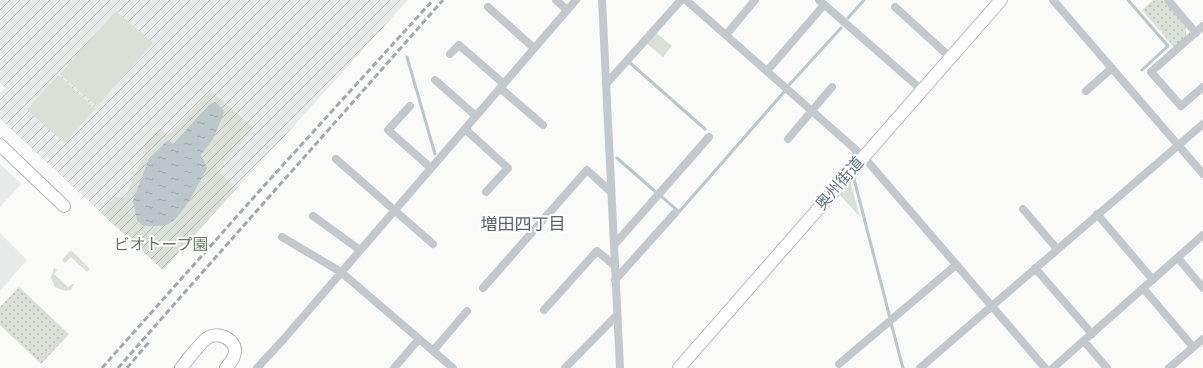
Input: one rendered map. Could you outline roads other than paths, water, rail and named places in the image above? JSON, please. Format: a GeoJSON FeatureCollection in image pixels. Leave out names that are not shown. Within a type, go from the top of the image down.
{"type":"FeatureCollection","features":[{"type":"Feature","properties":{"kind":"main road","name":"奥州街道"},"geometry":{"type":"LineString","coordinates":[[679,368],[1001,0]]}},
{"type":"Feature","properties":{"kind":"main road"},"geometry":{"type":"LineString","coordinates":[[0,145],[64,206]]}},
{"type":"Feature","properties":{"kind":"main road"},"geometry":{"type":"LineString","coordinates":[[181,368],[208,338],[216,334],[223,336],[233,345],[235,352],[232,366]]}},
{"type":"Feature","properties":{"kind":"street"},"geometry":{"type":"LineString","coordinates":[[556,0],[568,10]]}},
{"type":"Feature","properties":{"kind":"street"},"geometry":{"type":"LineString","coordinates":[[257,368],[576,0]]}},
{"type":"Feature","properties":{"kind":"street"},"geometry":{"type":"LineString","coordinates":[[602,0],[620,368]]}},
{"type":"Feature","properties":{"kind":"street"},"geometry":{"type":"LineString","coordinates":[[606,84],[681,0]]}},
{"type":"Feature","properties":{"kind":"street"},"geometry":{"type":"LineString","coordinates":[[686,0],[863,156],[1045,368]]}},
{"type":"Feature","properties":{"kind":"street"},"geometry":{"type":"LineString","coordinates":[[726,35],[755,0]]}},
{"type":"Feature","properties":{"kind":"street"},"geometry":{"type":"LineString","coordinates":[[1053,0],[1203,174]]}},
{"type":"Feature","properties":{"kind":"street"},"geometry":{"type":"LineString","coordinates":[[1168,0],[1196,33]]}},
{"type":"Feature","properties":{"kind":"street"},"geometry":{"type":"LineString","coordinates":[[767,71],[822,2],[923,90]]}},
{"type":"Feature","properties":{"kind":"street"},"geometry":{"type":"LineString","coordinates":[[488,7],[534,48]]}},
{"type":"Feature","properties":{"kind":"street"},"geometry":{"type":"LineString","coordinates":[[895,7],[951,58]]}},
{"type":"Feature","properties":{"kind":"street"},"geometry":{"type":"LineString","coordinates":[[1203,26],[1151,72],[1181,106],[1203,87]]}},
{"type":"Feature","properties":{"kind":"street"},"geometry":{"type":"LineString","coordinates":[[450,54],[459,45],[543,125]]}},
{"type":"Feature","properties":{"kind":"street"},"geometry":{"type":"LineString","coordinates":[[1086,91],[1112,68]]}},
{"type":"Feature","properties":{"kind":"street"},"geometry":{"type":"LineString","coordinates":[[435,80],[476,116]]}},
{"type":"Feature","properties":{"kind":"street"},"geometry":{"type":"LineString","coordinates":[[788,139],[832,87]]}},
{"type":"Feature","properties":{"kind":"street"},"geometry":{"type":"LineString","coordinates":[[410,106],[388,130],[431,168]]}},
{"type":"Feature","properties":{"kind":"street"},"geometry":{"type":"LineString","coordinates":[[920,368],[1203,124]]}},
{"type":"Feature","properties":{"kind":"street"},"geometry":{"type":"LineString","coordinates":[[465,129],[508,168],[486,192]]}},
{"type":"Feature","properties":{"kind":"street"},"geometry":{"type":"LineString","coordinates":[[614,245],[709,137]]}},
{"type":"Feature","properties":{"kind":"street"},"geometry":{"type":"LineString","coordinates":[[336,159],[433,244]]}},
{"type":"Feature","properties":{"kind":"street"},"geometry":{"type":"LineString","coordinates":[[483,288],[587,170],[611,192]]}},
{"type":"Feature","properties":{"kind":"street"},"geometry":{"type":"LineString","coordinates":[[1023,209],[1057,249]]}},
{"type":"Feature","properties":{"kind":"street"},"geometry":{"type":"LineString","coordinates":[[615,280],[675,213]]}},
{"type":"Feature","properties":{"kind":"street"},"geometry":{"type":"LineString","coordinates":[[1097,214],[1153,280]]}},
{"type":"Feature","properties":{"kind":"street"},"geometry":{"type":"LineString","coordinates":[[313,216],[360,250]]}},
{"type":"Feature","properties":{"kind":"street"},"geometry":{"type":"LineString","coordinates":[[1053,368],[1203,235]]}},
{"type":"Feature","properties":{"kind":"street"},"geometry":{"type":"LineString","coordinates":[[282,237],[341,272],[453,368]]}},
{"type":"Feature","properties":{"kind":"street"},"geometry":{"type":"LineString","coordinates":[[544,310],[597,250],[615,266]]}},
{"type":"Feature","properties":{"kind":"street"},"geometry":{"type":"LineString","coordinates":[[1178,258],[1203,288]]}},
{"type":"Feature","properties":{"kind":"street"},"geometry":{"type":"LineString","coordinates":[[839,364],[956,264]]}},
{"type":"Feature","properties":{"kind":"street"},"geometry":{"type":"LineString","coordinates":[[1035,268],[1092,334]]}},
{"type":"Feature","properties":{"kind":"street"},"geometry":{"type":"LineString","coordinates":[[1143,288],[1193,347]]}},
{"type":"Feature","properties":{"kind":"street"},"geometry":{"type":"LineString","coordinates":[[433,351],[467,311]]}},
{"type":"Feature","properties":{"kind":"street"},"geometry":{"type":"LineString","coordinates":[[565,368],[617,315]]}},
{"type":"Feature","properties":{"kind":"street"},"geometry":{"type":"LineString","coordinates":[[394,368],[419,339]]}},
{"type":"Feature","properties":{"kind":"street"},"geometry":{"type":"LineString","coordinates":[[1169,368],[1203,339]]}},
{"type":"Feature","properties":{"kind":"street"},"geometry":{"type":"LineString","coordinates":[[1084,341],[1108,368]]}},
{"type":"Feature","properties":{"kind":"water"},"geometry":{"type":"Polygon","coordinates":[[[215,102],[223,109],[224,113],[213,139],[201,155],[207,168],[191,198],[175,219],[170,223],[156,226],[142,225],[137,220],[133,201],[149,158],[168,140],[173,144],[209,105],[215,102]]]}},
{"type":"Feature","properties":{"kind":"waterway"},"geometry":{"type":"LineString","coordinates":[[848,18],[864,0]]}},
{"type":"Feature","properties":{"kind":"waterway"},"geometry":{"type":"LineString","coordinates":[[1128,0],[1168,46],[1142,70]]}},
{"type":"Feature","properties":{"kind":"waterway"},"geometry":{"type":"LineString","coordinates":[[789,85],[841,28]]}},
{"type":"Feature","properties":{"kind":"waterway"},"geometry":{"type":"LineString","coordinates":[[407,57],[435,154]]}},
{"type":"Feature","properties":{"kind":"waterway"},"geometry":{"type":"LineString","coordinates":[[629,62],[705,129]]}},
{"type":"Feature","properties":{"kind":"waterway"},"geometry":{"type":"LineString","coordinates":[[661,196],[679,212],[784,92]]}},
{"type":"Feature","properties":{"kind":"waterway"},"geometry":{"type":"LineString","coordinates":[[617,158],[657,193]]}},
{"type":"Feature","properties":{"kind":"waterway"},"geometry":{"type":"LineString","coordinates":[[854,179],[890,318]]}},
{"type":"Feature","properties":{"kind":"waterway"},"geometry":{"type":"LineString","coordinates":[[891,323],[903,368]]}},
{"type":"Feature","properties":{"kind":"railway"},"geometry":{"type":"LineString","coordinates":[[102,368],[263,187],[433,0]]}},
{"type":"Feature","properties":{"kind":"railway"},"geometry":{"type":"LineString","coordinates":[[118,368],[443,0]]}},
{"type":"Feature","properties":{"kind":"railway"},"geometry":{"type":"LineString","coordinates":[[127,368],[149,342]]}},
{"type":"Feature","properties":{"kind":"district","name":"増田四丁目"},"geometry":{"type":"Point","coordinates":[523,224]}},
{"type":"Feature","properties":{"kind":"park label","name":"ビオトープ園"},"geometry":{"type":"Point","coordinates":[161,244]}}]}
